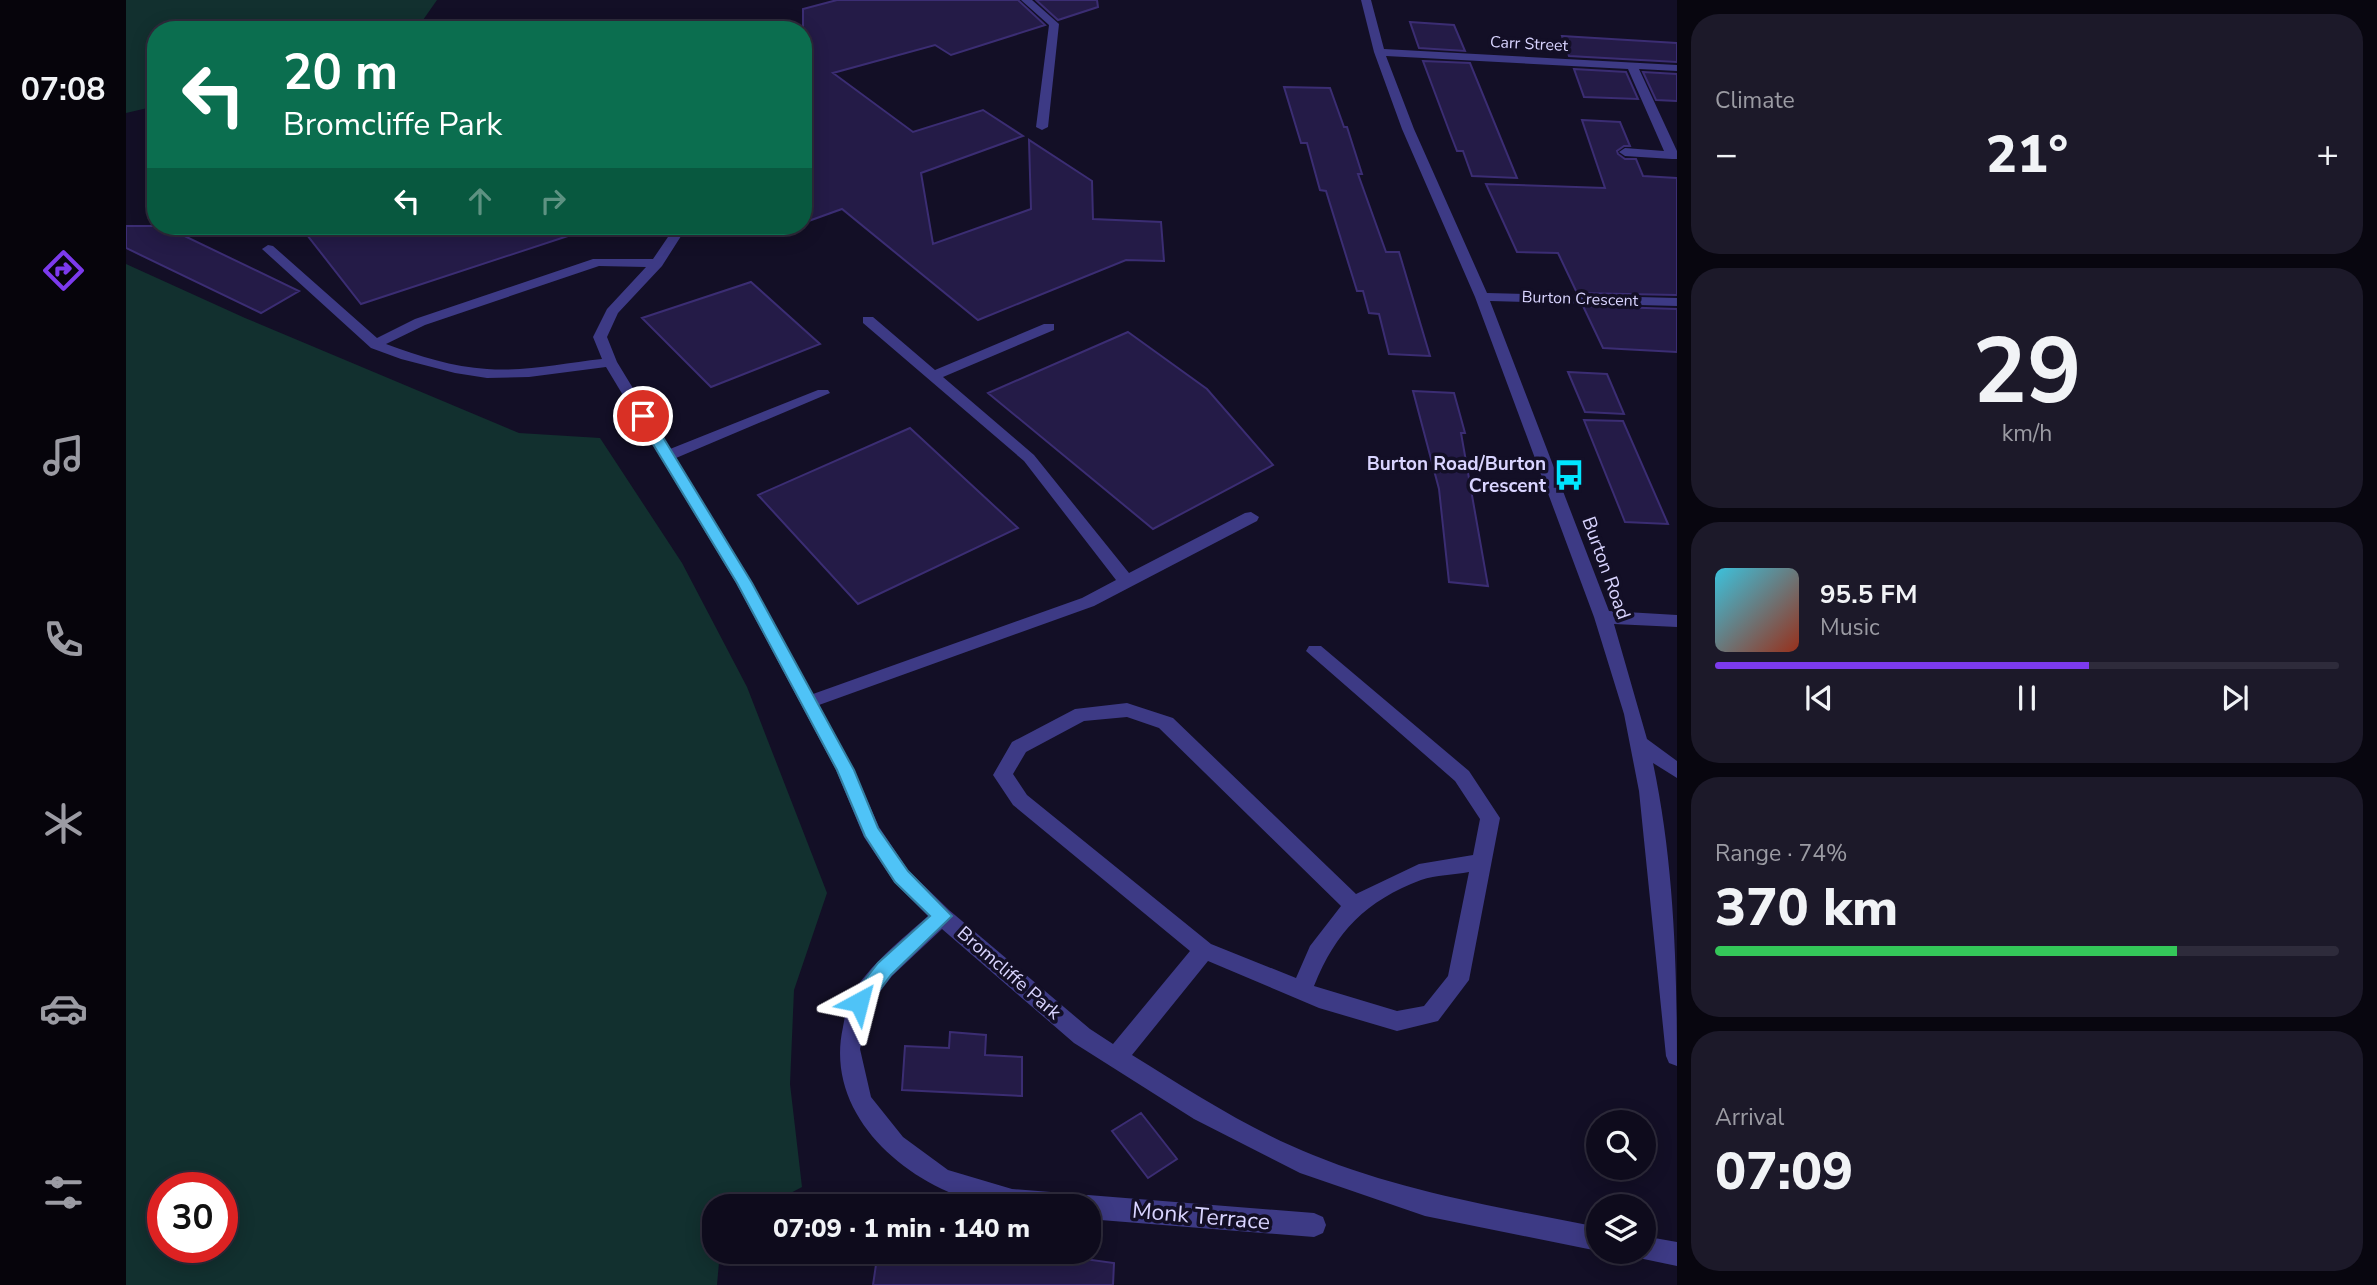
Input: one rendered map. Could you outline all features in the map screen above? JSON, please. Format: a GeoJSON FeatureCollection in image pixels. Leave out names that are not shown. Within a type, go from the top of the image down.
{"type":"FeatureCollection","features":[{"type":"Feature","properties":{"kind":"street"},"geometry":{"type":"LineString","coordinates":[[1026,0],[1040,9],[1054,24],[1042,127]]}},
{"type":"Feature","properties":{"kind":"street","name":"Burton Road"},"geometry":{"type":"LineString","coordinates":[[1366,0],[1379,52],[1408,129],[1482,297],[1603,617],[1641,744],[1649,790],[1677,1056]]}},
{"type":"Feature","properties":{"kind":"street","name":"Carr Street"},"geometry":{"type":"LineString","coordinates":[[1379,52],[1677,68]]}},
{"type":"Feature","properties":{"kind":"street"},"geometry":{"type":"LineString","coordinates":[[1625,152],[1674,155],[1632,65]]}},
{"type":"Feature","properties":{"kind":"street"},"geometry":{"type":"LineString","coordinates":[[376,345],[390,335],[420,322],[598,262],[657,263],[676,235]]}},
{"type":"Feature","properties":{"kind":"street"},"geometry":{"type":"LineString","coordinates":[[268,249],[376,345],[396,353],[473,372],[501,374],[610,362]]}},
{"type":"Feature","properties":{"kind":"street","name":"Bromcliffe Park"},"geometry":{"type":"LineString","coordinates":[[657,263],[612,312],[600,337],[610,362],[744,583],[845,770],[871,831],[901,876],[942,916],[1083,1036],[1202,1111],[1308,1165],[1425,1204],[1586,1237]]}},
{"type":"Feature","properties":{"kind":"street","name":"Burton Crescent"},"geometry":{"type":"LineString","coordinates":[[1482,297],[1677,302]]}},
{"type":"Feature","properties":{"kind":"street"},"geometry":{"type":"LineString","coordinates":[[869,320],[1029,458],[1127,582]]}},
{"type":"Feature","properties":{"kind":"street"},"geometry":{"type":"LineString","coordinates":[[933,376],[1049,327]]}},
{"type":"Feature","properties":{"kind":"street"},"geometry":{"type":"LineString","coordinates":[[667,456],[823,393]]}},
{"type":"Feature","properties":{"kind":"street"},"geometry":{"type":"LineString","coordinates":[[809,702],[1088,602],[1251,517]]}},
{"type":"Feature","properties":{"kind":"street"},"geometry":{"type":"LineString","coordinates":[[1603,617],[1677,621]]}},
{"type":"Feature","properties":{"kind":"street"},"geometry":{"type":"LineString","coordinates":[[1315,651],[1462,776],[1490,818],[1458,980],[1430,1014],[1397,1021],[1327,1001],[1204,950],[1020,800],[1003,775],[1019,747],[1081,714],[1127,710],[1166,723],[1354,905]]}},
{"type":"Feature","properties":{"kind":"street"},"geometry":{"type":"LineString","coordinates":[[1641,744],[1677,771]]}},
{"type":"Feature","properties":{"kind":"street"},"geometry":{"type":"LineString","coordinates":[[1302,990],[1317,952],[1354,905],[1419,872],[1481,862]]}},
{"type":"Feature","properties":{"kind":"street"},"geometry":{"type":"LineString","coordinates":[[942,916],[884,969],[859,1002],[849,1049],[861,1102],[895,1145],[942,1178],[991,1194]]}},
{"type":"Feature","properties":{"kind":"street"},"geometry":{"type":"LineString","coordinates":[[1116,1057],[1204,950]]}},
{"type":"Feature","properties":{"kind":"street","name":"Monk Terrace"},"geometry":{"type":"LineString","coordinates":[[1101,1208],[1314,1225]]}},
{"type":"Feature","properties":{"kind":"street"},"geometry":{"type":"LineString","coordinates":[[1656,1250],[1677,1254]]}},
{"type":"Feature","properties":{"kind":"green space"},"geometry":{"type":"Polygon","coordinates":[[[126,0],[437,0],[422,21],[147,21],[147,108],[126,113],[126,0]]]}},
{"type":"Feature","properties":{"kind":"green space"},"geometry":{"type":"Polygon","coordinates":[[[126,264],[245,318],[519,433],[600,438],[682,563],[747,687],[827,893],[794,990],[790,1084],[802,1187],[789,1194],[702,1194],[702,1264],[719,1264],[717,1285],[126,1285],[126,264]]]}},
{"type":"Feature","properties":{"kind":"building"},"geometry":{"type":"Polygon","coordinates":[[[837,0],[1018,0],[1045,25],[951,55],[935,45],[833,73],[913,132],[983,110],[1023,136],[921,173],[933,244],[1031,209],[1029,140],[1092,181],[1093,219],[1161,222],[1164,261],[1126,260],[978,320],[842,209],[812,220],[812,21],[803,21],[803,9],[837,0]]]}},
{"type":"Feature","properties":{"kind":"building"},"geometry":{"type":"Polygon","coordinates":[[[1036,0],[1097,0],[1098,7],[1058,20],[1036,0]]]}},
{"type":"Feature","properties":{"kind":"building"},"geometry":{"type":"Polygon","coordinates":[[[1410,22],[1454,25],[1465,51],[1419,48],[1410,22]]]}},
{"type":"Feature","properties":{"kind":"building"},"geometry":{"type":"Polygon","coordinates":[[[1562,36],[1677,43],[1677,62],[1569,56],[1562,36]]]}},
{"type":"Feature","properties":{"kind":"building"},"geometry":{"type":"Polygon","coordinates":[[[1423,61],[1470,63],[1517,178],[1472,176],[1463,151],[1457,151],[1423,61]]]}},
{"type":"Feature","properties":{"kind":"building"},"geometry":{"type":"Polygon","coordinates":[[[1574,69],[1626,72],[1638,99],[1584,97],[1574,69]]]}},
{"type":"Feature","properties":{"kind":"building"},"geometry":{"type":"Polygon","coordinates":[[[1643,72],[1677,74],[1677,101],[1656,100],[1643,72]]]}},
{"type":"Feature","properties":{"kind":"building"},"geometry":{"type":"Polygon","coordinates":[[[1284,87],[1330,88],[1344,127],[1347,127],[1362,174],[1358,174],[1386,252],[1399,252],[1430,356],[1389,354],[1379,314],[1369,313],[1363,291],[1357,291],[1326,191],[1320,190],[1307,143],[1301,143],[1284,87]]]}},
{"type":"Feature","properties":{"kind":"building"},"geometry":{"type":"Polygon","coordinates":[[[1582,120],[1620,122],[1630,146],[1624,146],[1617,151],[1618,154],[1625,159],[1636,159],[1643,176],[1677,178],[1677,295],[1577,293],[1558,253],[1517,252],[1486,184],[1605,188],[1582,120]]]}},
{"type":"Feature","properties":{"kind":"building"},"geometry":{"type":"Polygon","coordinates":[[[126,226],[147,226],[147,235],[182,235],[299,291],[261,313],[126,248],[126,226]]]}},
{"type":"Feature","properties":{"kind":"building"},"geometry":{"type":"Polygon","coordinates":[[[307,235],[571,235],[361,304],[307,235]]]}},
{"type":"Feature","properties":{"kind":"building"},"geometry":{"type":"Polygon","coordinates":[[[751,282],[820,344],[711,387],[642,318],[751,282]]]}},
{"type":"Feature","properties":{"kind":"building"},"geometry":{"type":"Polygon","coordinates":[[[1583,306],[1677,309],[1677,352],[1603,348],[1583,306]]]}},
{"type":"Feature","properties":{"kind":"building"},"geometry":{"type":"Polygon","coordinates":[[[1128,332],[1207,389],[1273,465],[1153,529],[988,393],[1128,332]]]}},
{"type":"Feature","properties":{"kind":"building"},"geometry":{"type":"Polygon","coordinates":[[[1568,372],[1607,374],[1624,414],[1585,412],[1568,372]]]}},
{"type":"Feature","properties":{"kind":"building"},"geometry":{"type":"Polygon","coordinates":[[[1413,391],[1454,393],[1465,433],[1461,433],[1488,586],[1449,582],[1439,489],[1413,391]]]}},
{"type":"Feature","properties":{"kind":"building"},"geometry":{"type":"Polygon","coordinates":[[[1584,420],[1623,421],[1668,524],[1625,522],[1584,420]]]}},
{"type":"Feature","properties":{"kind":"building"},"geometry":{"type":"Polygon","coordinates":[[[910,428],[1018,528],[858,604],[758,495],[910,428]]]}},
{"type":"Feature","properties":{"kind":"building"},"geometry":{"type":"Polygon","coordinates":[[[950,1032],[986,1035],[985,1055],[1022,1057],[1022,1096],[902,1090],[905,1046],[949,1048],[950,1032]]]}},
{"type":"Feature","properties":{"kind":"building"},"geometry":{"type":"Polygon","coordinates":[[[1141,1113],[1177,1159],[1148,1178],[1112,1131],[1141,1113]]]}},
{"type":"Feature","properties":{"kind":"building"},"geometry":{"type":"Polygon","coordinates":[[[1114,1263],[1113,1285],[873,1285],[876,1264],[1114,1263]]]}},
{"type":"Feature","properties":{"kind":"place","name":"Burton Road/Burton Crescent"},"geometry":{"type":"Point","coordinates":[1569,475]}},
{"type":"Feature","properties":{"kind":"route"},"geometry":{"type":"LineString","coordinates":[[643,416],[744,583],[845,770],[871,831],[901,876],[942,916],[884,969],[859,1002]]}}]}
